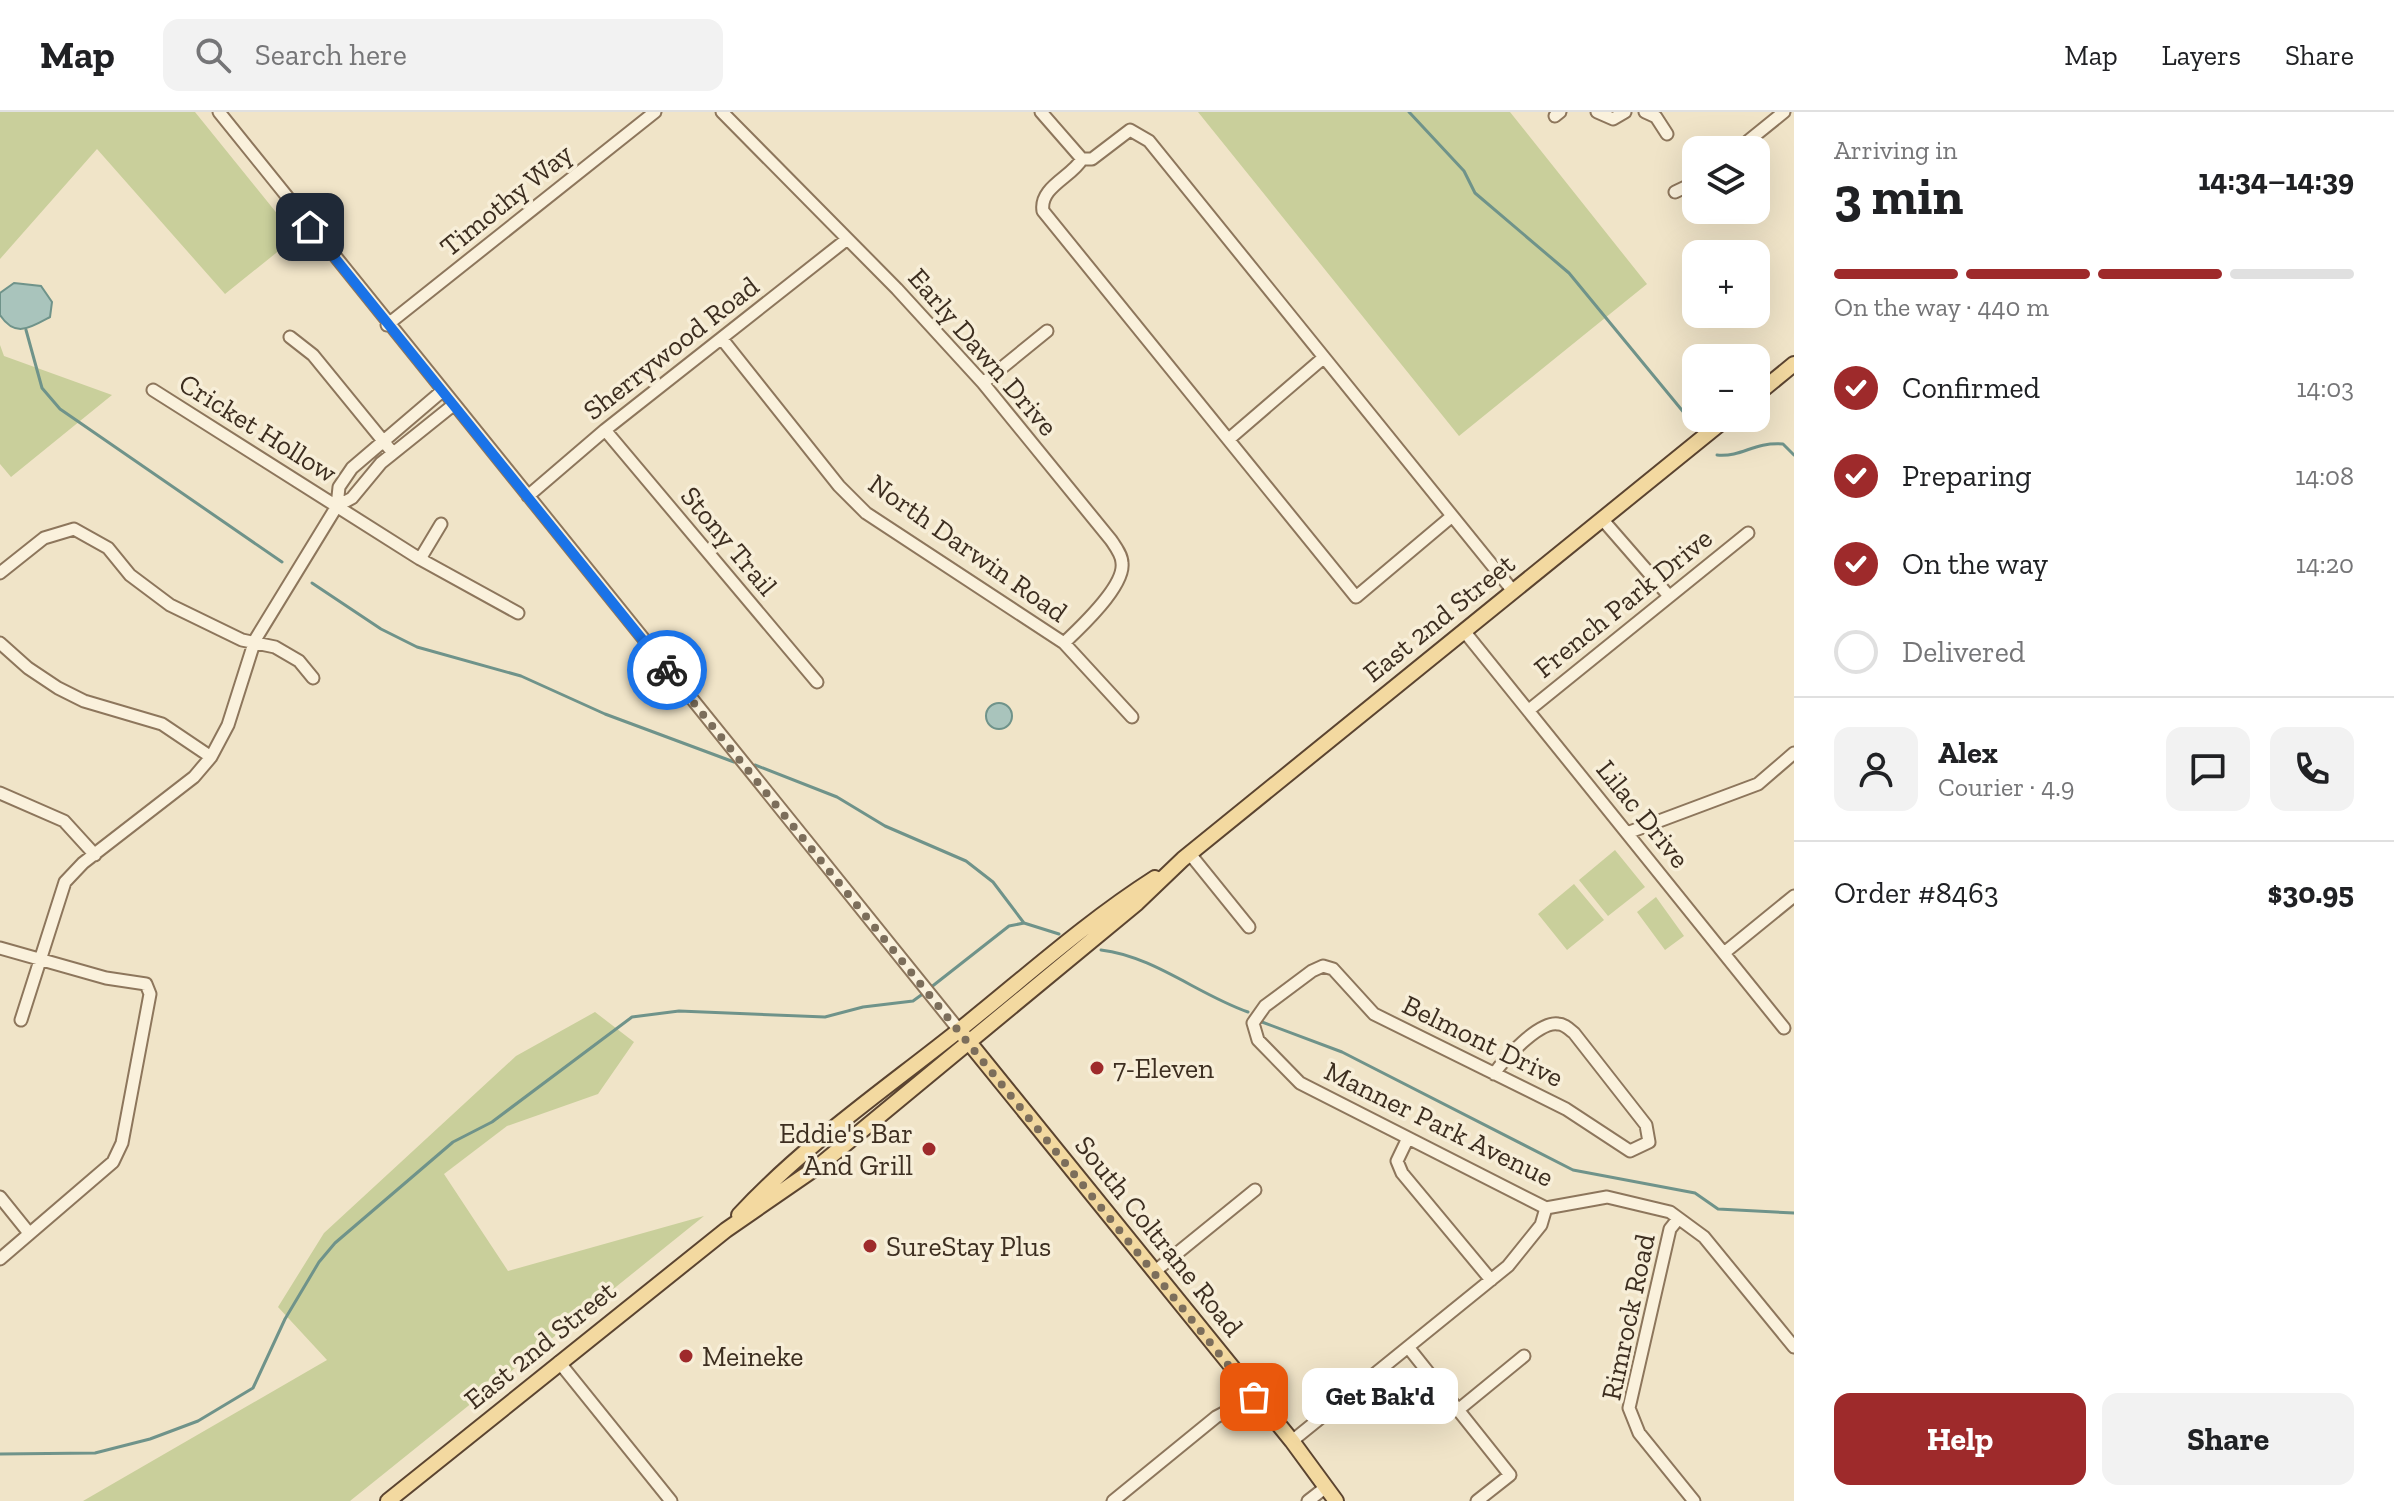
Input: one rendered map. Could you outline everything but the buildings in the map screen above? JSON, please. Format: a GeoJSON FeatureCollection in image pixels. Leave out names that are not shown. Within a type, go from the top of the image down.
{"type":"FeatureCollection","features":[{"type":"Feature","properties":{"kind":"main road"},"geometry":{"type":"LineString","coordinates":[[1770,384],[1794,364]]}},
{"type":"Feature","properties":{"kind":"main road","name":"East 2nd Street"},"geometry":{"type":"LineString","coordinates":[[726,1230],[763,1189],[849,1118],[1067,942],[1186,856],[1710,432]]}},
{"type":"Feature","properties":{"kind":"main road","name":"East 2nd Street"},"geometry":{"type":"LineString","coordinates":[[388,1501],[726,1230],[820,1165],[1137,903],[1186,856]]}},
{"type":"Feature","properties":{"kind":"main road","name":"South Coltrane Road"},"geometry":{"type":"LineString","coordinates":[[959,1030],[1292,1441],[1336,1501]]}},
{"type":"Feature","properties":{"kind":"main road"},"geometry":{"type":"LineString","coordinates":[[820,1165],[820,1156],[849,1118]]}},
{"type":"Feature","properties":{"kind":"street"},"geometry":{"type":"LineString","coordinates":[[219,112],[452,406],[959,1030]]}},
{"type":"Feature","properties":{"kind":"street","name":"Timothy Way"},"geometry":{"type":"LineString","coordinates":[[387,325],[655,112]]}},
{"type":"Feature","properties":{"kind":"street","name":"Early Dawn Drive"},"geometry":{"type":"LineString","coordinates":[[722,112],[897,289],[983,383],[1111,540],[1122,562],[1121,574],[1104,601],[1064,643]]}},
{"type":"Feature","properties":{"kind":"street"},"geometry":{"type":"LineString","coordinates":[[1041,112],[1082,159],[1092,159],[1124,132],[1130,130],[1142,134],[1513,591]]}},
{"type":"Feature","properties":{"kind":"street"},"geometry":{"type":"LineString","coordinates":[[1597,112],[1613,119],[1625,112]]}},
{"type":"Feature","properties":{"kind":"street"},"geometry":{"type":"LineString","coordinates":[[1645,112],[1656,117],[1667,134]]}},
{"type":"Feature","properties":{"kind":"street"},"geometry":{"type":"LineString","coordinates":[[1754,136],[1784,112]]}},
{"type":"Feature","properties":{"kind":"street"},"geometry":{"type":"LineString","coordinates":[[1082,159],[1077,168],[1045,195],[1043,211],[1356,597],[1451,517]]}},
{"type":"Feature","properties":{"kind":"street"},"geometry":{"type":"LineString","coordinates":[[1675,192],[1682,189]]}},
{"type":"Feature","properties":{"kind":"street","name":"Sherrywood Road"},"geometry":{"type":"LineString","coordinates":[[528,496],[605,430],[846,240]]}},
{"type":"Feature","properties":{"kind":"street"},"geometry":{"type":"LineString","coordinates":[[983,383],[1047,331]]}},
{"type":"Feature","properties":{"kind":"street"},"geometry":{"type":"LineString","coordinates":[[290,337],[313,355],[393,453]]}},
{"type":"Feature","properties":{"kind":"street","name":"North Darwin Road"},"geometry":{"type":"LineString","coordinates":[[722,339],[839,486],[866,513],[1064,643],[1132,717]]}},
{"type":"Feature","properties":{"kind":"street"},"geometry":{"type":"LineString","coordinates":[[1229,439],[1322,359]]}},
{"type":"Feature","properties":{"kind":"street","name":"Cricket Hollow"},"geometry":{"type":"LineString","coordinates":[[153,390],[420,559],[518,613]]}},
{"type":"Feature","properties":{"kind":"street"},"geometry":{"type":"LineString","coordinates":[[21,1020],[65,882],[194,777],[211,757],[228,725],[255,640],[337,506],[339,487],[382,440],[441,392]]}},
{"type":"Feature","properties":{"kind":"street"},"geometry":{"type":"LineString","coordinates":[[337,506],[352,498],[369,474],[452,406]]}},
{"type":"Feature","properties":{"kind":"street","name":"Stony Trail"},"geometry":{"type":"LineString","coordinates":[[605,430],[817,682]]}},
{"type":"Feature","properties":{"kind":"street"},"geometry":{"type":"LineString","coordinates":[[1602,519],[1669,596]]}},
{"type":"Feature","properties":{"kind":"street"},"geometry":{"type":"LineString","coordinates":[[420,559],[441,524]]}},
{"type":"Feature","properties":{"kind":"street"},"geometry":{"type":"LineString","coordinates":[[0,573],[44,538],[74,529],[108,548],[130,575],[170,605],[242,640],[255,640],[299,661],[313,678]]}},
{"type":"Feature","properties":{"kind":"street","name":"French Park Drive"},"geometry":{"type":"LineString","coordinates":[[1529,710],[1748,533]]}},
{"type":"Feature","properties":{"kind":"street","name":"Lilac Drive"},"geometry":{"type":"LineString","coordinates":[[1464,631],[1784,1028]]}},
{"type":"Feature","properties":{"kind":"street"},"geometry":{"type":"LineString","coordinates":[[0,643],[34,673],[70,694],[162,724],[211,757]]}},
{"type":"Feature","properties":{"kind":"street"},"geometry":{"type":"LineString","coordinates":[[1627,833],[1758,784],[1794,753]]}},
{"type":"Feature","properties":{"kind":"street"},"geometry":{"type":"LineString","coordinates":[[0,793],[64,821],[95,855]]}},
{"type":"Feature","properties":{"kind":"street"},"geometry":{"type":"LineString","coordinates":[[1186,856],[1249,927]]}},
{"type":"Feature","properties":{"kind":"street"},"geometry":{"type":"LineString","coordinates":[[1724,953],[1794,896]]}},
{"type":"Feature","properties":{"kind":"street"},"geometry":{"type":"LineString","coordinates":[[0,948],[38,961],[146,984],[150,994],[122,1143],[105,1170],[0,1259]]}},
{"type":"Feature","properties":{"kind":"street","name":"Manner Park Avenue"},"geometry":{"type":"LineString","coordinates":[[1323,966],[1265,1006],[1253,1023],[1258,1040],[1290,1076],[1546,1208],[1607,1197],[1658,1207],[1704,1237],[1794,1347]]}},
{"type":"Feature","properties":{"kind":"street","name":"Belmont Drive"},"geometry":{"type":"LineString","coordinates":[[1323,966],[1338,973],[1374,1014],[1596,1127],[1630,1151],[1649,1142],[1646,1125],[1574,1033],[1564,1026],[1555,1023],[1544,1027],[1506,1057],[1494,1074]]}},
{"type":"Feature","properties":{"kind":"street"},"geometry":{"type":"LineString","coordinates":[[1408,1138],[1397,1161],[1402,1173],[1491,1280]]}},
{"type":"Feature","properties":{"kind":"street"},"geometry":{"type":"LineString","coordinates":[[1154,1272],[1255,1190]]}},
{"type":"Feature","properties":{"kind":"street"},"geometry":{"type":"LineString","coordinates":[[0,1197],[29,1233]]}},
{"type":"Feature","properties":{"kind":"street"},"geometry":{"type":"LineString","coordinates":[[1292,1441],[1491,1280],[1526,1247],[1541,1225],[1546,1208]]}},
{"type":"Feature","properties":{"kind":"street","name":"Rimrock Road"},"geometry":{"type":"LineString","coordinates":[[1678,1219],[1670,1229],[1629,1408],[1639,1433],[1694,1501]]}},
{"type":"Feature","properties":{"kind":"street"},"geometry":{"type":"LineString","coordinates":[[1408,1347],[1510,1475],[1477,1501]]}},
{"type":"Feature","properties":{"kind":"street"},"geometry":{"type":"LineString","coordinates":[[1458,1410],[1524,1356]]}},
{"type":"Feature","properties":{"kind":"street"},"geometry":{"type":"LineString","coordinates":[[559,1362],[671,1501]]}},
{"type":"Feature","properties":{"kind":"street"},"geometry":{"type":"LineString","coordinates":[[1113,1501],[1216,1417],[1254,1397]]}},
{"type":"Feature","properties":{"kind":"street"},"geometry":{"type":"LineString","coordinates":[[1308,1501],[1326,1487]]}},
{"type":"Feature","properties":{"kind":"green space"},"geometry":{"type":"Polygon","coordinates":[[[0,112],[195,112],[296,237],[225,294],[97,149],[0,259],[0,112]]]}},
{"type":"Feature","properties":{"kind":"green space"},"geometry":{"type":"Polygon","coordinates":[[[1198,112],[1510,112],[1647,284],[1459,436],[1198,112]]]}},
{"type":"Feature","properties":{"kind":"green space"},"geometry":{"type":"Polygon","coordinates":[[[0,345],[4,356],[112,395],[11,477],[0,464],[0,345]]]}},
{"type":"Feature","properties":{"kind":"green space"},"geometry":{"type":"Polygon","coordinates":[[[1615,850],[1645,887],[1608,916],[1579,880],[1615,850]]]}},
{"type":"Feature","properties":{"kind":"green space"},"geometry":{"type":"Polygon","coordinates":[[[1574,884],[1604,920],[1567,950],[1538,914],[1574,884]]]}},
{"type":"Feature","properties":{"kind":"green space"},"geometry":{"type":"Polygon","coordinates":[[[1656,897],[1684,936],[1665,950],[1637,912],[1656,897]]]}},
{"type":"Feature","properties":{"kind":"green space"},"geometry":{"type":"Polygon","coordinates":[[[595,1012],[634,1042],[598,1094],[507,1126],[444,1174],[508,1271],[704,1216],[350,1501],[83,1501],[327,1360],[278,1307],[324,1233],[516,1056],[595,1012]]]}},
{"type":"Feature","properties":{"kind":"water"},"geometry":{"type":"Polygon","coordinates":[[[14,283],[41,286],[52,302],[50,317],[23,329],[11,327],[0,315],[0,293],[14,283]]]}},
{"type":"Feature","properties":{"kind":"water"},"geometry":{"type":"Polygon","coordinates":[[[999,703],[1008,707],[1012,716],[1008,725],[999,729],[990,725],[986,716],[990,707],[999,703]]]}},
{"type":"Feature","properties":{"kind":"waterway"},"geometry":{"type":"LineString","coordinates":[[1409,112],[1464,171],[1475,193],[1569,273],[1682,410]]}},
{"type":"Feature","properties":{"kind":"waterway"},"geometry":{"type":"LineString","coordinates":[[26,330],[42,388],[60,409],[282,562]]}},
{"type":"Feature","properties":{"kind":"waterway"},"geometry":{"type":"LineString","coordinates":[[1717,455],[1772,444],[1783,444],[1794,455]]}},
{"type":"Feature","properties":{"kind":"waterway"},"geometry":{"type":"LineString","coordinates":[[312,583],[381,629],[417,647],[521,676],[605,714],[734,762]]}},
{"type":"Feature","properties":{"kind":"waterway"},"geometry":{"type":"LineString","coordinates":[[755,765],[837,797],[885,826],[966,861],[993,882],[1024,923]]}},
{"type":"Feature","properties":{"kind":"waterway"},"geometry":{"type":"LineString","coordinates":[[930,988],[1009,926],[1024,923],[1059,934]]}},
{"type":"Feature","properties":{"kind":"waterway"},"geometry":{"type":"LineString","coordinates":[[1101,950],[1139,960],[1248,1012]]}},
{"type":"Feature","properties":{"kind":"waterway"},"geometry":{"type":"LineString","coordinates":[[0,1454],[95,1453],[150,1439],[198,1421],[253,1388],[285,1319],[319,1262],[335,1243],[453,1142],[492,1122],[632,1017],[679,1011],[825,1017],[863,1007],[913,1001],[924,993]]}},
{"type":"Feature","properties":{"kind":"waterway"},"geometry":{"type":"LineString","coordinates":[[1262,1022],[1342,1052],[1573,1170],[1695,1193],[1718,1209],[1794,1213]]}},
{"type":"Feature","properties":{"kind":"way so far"},"geometry":{"type":"LineString","coordinates":[[667,670],[1254,1397]]}},
{"type":"Feature","properties":{"kind":"place","name":"7-Eleven"},"geometry":{"type":"Point","coordinates":[1097,1068]}},
{"type":"Feature","properties":{"kind":"place","name":"Eddie's Bar And Grill"},"geometry":{"type":"Point","coordinates":[929,1149]}},
{"type":"Feature","properties":{"kind":"place","name":"SureStay Plus"},"geometry":{"type":"Point","coordinates":[870,1246]}},
{"type":"Feature","properties":{"kind":"place","name":"Meineke"},"geometry":{"type":"Point","coordinates":[686,1356]}},
{"type":"Feature","properties":{"kind":"place","name":"Get Bak'd"},"geometry":{"type":"Point","coordinates":[1254,1397]}},
{"type":"Feature","properties":{"kind":"route"},"geometry":{"type":"LineString","coordinates":[[310,227],[667,670]]}}]}
